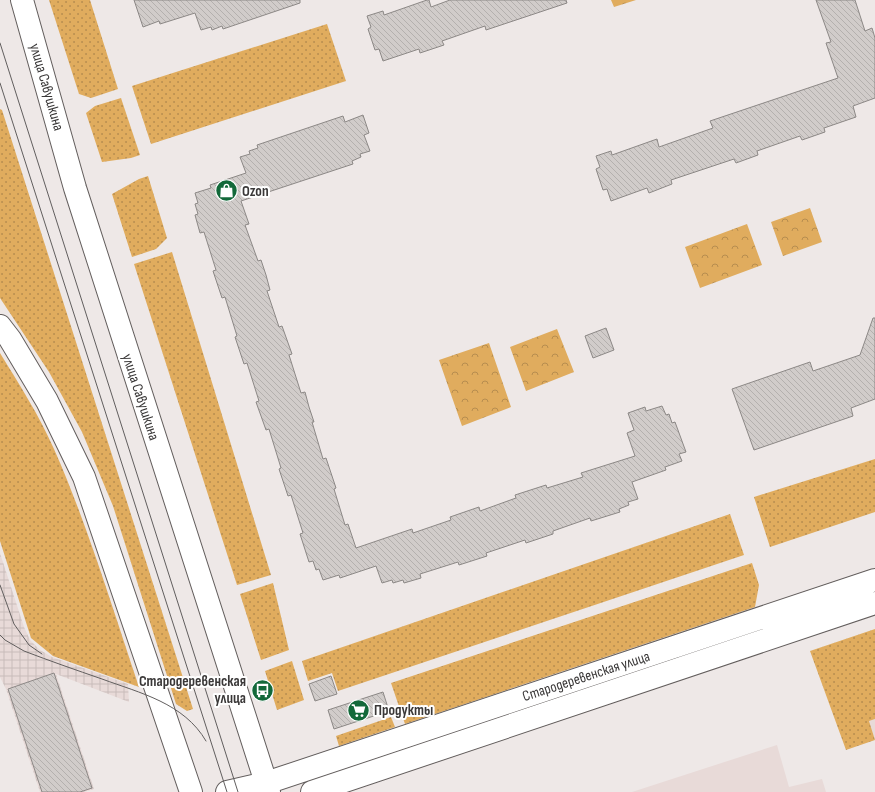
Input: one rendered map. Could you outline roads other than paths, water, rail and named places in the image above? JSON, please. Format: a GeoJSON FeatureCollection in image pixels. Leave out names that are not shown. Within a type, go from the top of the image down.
{"type":"FeatureCollection","features":[{"type":"Feature","properties":{"kind":"main road","name":"улица Савушкина"},"geometry":{"type":"LineString","coordinates":[[22,0],[75,188],[267,787]]}},
{"type":"Feature","properties":{"kind":"main road"},"geometry":{"type":"LineString","coordinates":[[0,326],[10,339],[47,401],[84,477],[191,792]]}},
{"type":"Feature","properties":{"kind":"main road","name":"Стародеревенская улица"},"geometry":{"type":"LineString","coordinates":[[227,792],[267,787],[875,580]]}},
{"type":"Feature","properties":{"kind":"main road","name":"Стародеревенская улица"},"geometry":{"type":"LineString","coordinates":[[312,792],[875,604]]}},
{"type":"Feature","properties":{"kind":"tram line"},"geometry":{"type":"LineString","coordinates":[[0,43],[238,792]]}},
{"type":"Feature","properties":{"kind":"tram line"},"geometry":{"type":"LineString","coordinates":[[0,83],[227,792]]}},
{"type":"Feature","properties":{"kind":"tram line"},"geometry":{"type":"LineString","coordinates":[[0,585],[14,624],[29,645],[42,654]]}},
{"type":"Feature","properties":{"kind":"tram line"},"geometry":{"type":"LineString","coordinates":[[0,635],[5,640],[24,651],[131,689],[160,701],[186,717],[197,728],[206,741]]}},
{"type":"Feature","properties":{"kind":"place","name":"Ozon"},"geometry":{"type":"Point","coordinates":[226,191]}},
{"type":"Feature","properties":{"kind":"place","name":"Стародеревенская улица"},"geometry":{"type":"Point","coordinates":[262,690]}},
{"type":"Feature","properties":{"kind":"place","name":"Продукты"},"geometry":{"type":"Point","coordinates":[358,710]}}]}
